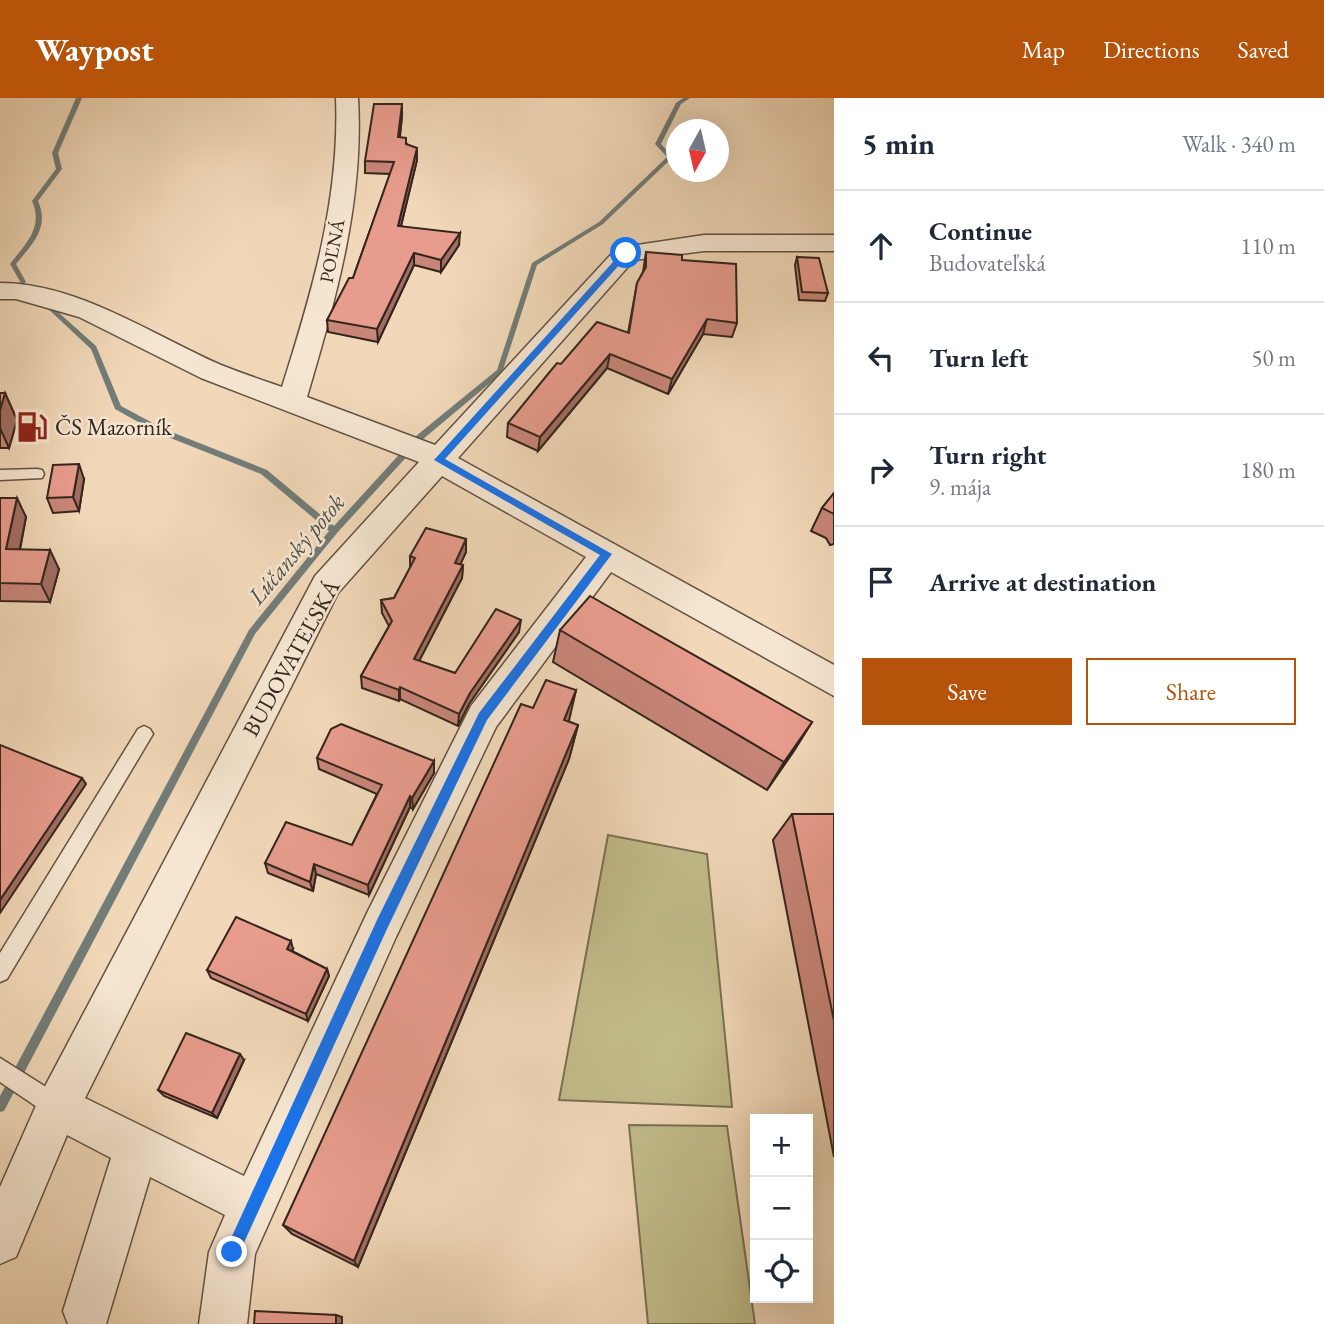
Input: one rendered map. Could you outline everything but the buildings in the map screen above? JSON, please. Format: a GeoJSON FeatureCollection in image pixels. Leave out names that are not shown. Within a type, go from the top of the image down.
{"type":"FeatureCollection","features":[{"type":"Feature","properties":{"kind":"street","name":"POĽNÁ"},"geometry":{"type":"LineString","coordinates":[[292,401],[332,263],[351,135],[347,98]]}},
{"type":"Feature","properties":{"kind":"street","name":"BUDOVATEĽSKÁ"},"geometry":{"type":"LineString","coordinates":[[0,1241],[46,1100],[326,585],[418,450],[626,253],[704,243],[834,243]]}},
{"type":"Feature","properties":{"kind":"street"},"geometry":{"type":"LineString","coordinates":[[0,291],[17,291],[88,311],[211,371],[418,450],[834,682]]}},
{"type":"Feature","properties":{"kind":"street"},"geometry":{"type":"LineString","coordinates":[[223,1324],[232,1252],[382,924],[483,717],[606,554]]}},
{"type":"Feature","properties":{"kind":"street"},"geometry":{"type":"LineString","coordinates":[[46,1100],[254,1205]]}},
{"type":"Feature","properties":{"kind":"street"},"geometry":{"type":"LineString","coordinates":[[87,1311],[137,1147]]}},
{"type":"Feature","properties":{"kind":"lane"},"geometry":{"type":"LineString","coordinates":[[0,475],[37,474]]}},
{"type":"Feature","properties":{"kind":"lane"},"geometry":{"type":"LineString","coordinates":[[0,972],[144,734]]}},
{"type":"Feature","properties":{"kind":"lane"},"geometry":{"type":"LineString","coordinates":[[2,1070],[46,1100]]}},
{"type":"Feature","properties":{"kind":"shaded area"},"geometry":{"type":"Polygon","coordinates":[[[608,835],[707,854],[732,1107],[559,1100],[608,835]]]}},
{"type":"Feature","properties":{"kind":"shaded area"},"geometry":{"type":"Polygon","coordinates":[[[629,1125],[727,1126],[755,1324],[648,1324],[629,1125]]]}},
{"type":"Feature","properties":{"kind":"waterway"},"geometry":{"type":"LineString","coordinates":[[23,282],[13,264],[35,234],[40,218],[35,201],[59,169],[55,153],[79,98]]}},
{"type":"Feature","properties":{"kind":"waterway","name":"Lúčanský potok"},"geometry":{"type":"LineString","coordinates":[[334,531],[419,438],[500,371],[534,264],[601,223],[670,157],[658,144],[679,103],[687,98]]}},
{"type":"Feature","properties":{"kind":"waterway"},"geometry":{"type":"LineString","coordinates":[[46,304],[94,348],[118,407],[161,431],[264,472],[334,531]]}},
{"type":"Feature","properties":{"kind":"waterway","name":"Lúčanský potok"},"geometry":{"type":"LineString","coordinates":[[0,1107],[252,632],[334,531]]}},
{"type":"Feature","properties":{"kind":"place","name":"ČS Mazorník"},"geometry":{"type":"Point","coordinates":[32,427]}},
{"type":"Feature","properties":{"kind":"route"},"geometry":{"type":"LineString","coordinates":[[232,1252],[382,924],[483,717],[606,554],[438,460],[626,253]]}}]}
